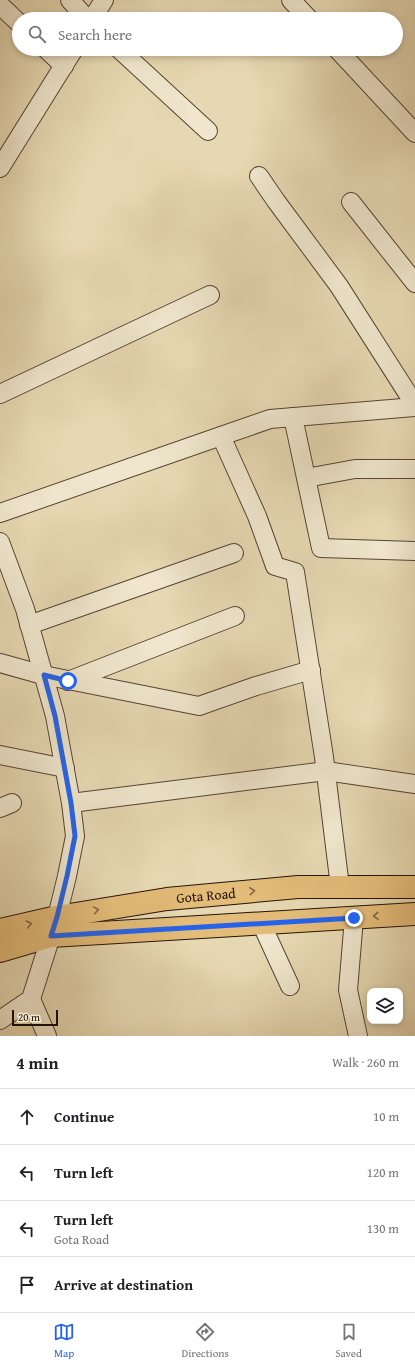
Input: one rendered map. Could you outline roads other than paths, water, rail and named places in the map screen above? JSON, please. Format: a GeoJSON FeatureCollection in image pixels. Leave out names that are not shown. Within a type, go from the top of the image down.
{"type":"FeatureCollection","features":[{"type":"Feature","properties":{"kind":"main road","name":"Gota Road"},"geometry":{"type":"LineString","coordinates":[[0,951],[54,926],[167,899],[298,887],[415,887]]}},
{"type":"Feature","properties":{"kind":"main road","name":"Gota Road"},"geometry":{"type":"LineString","coordinates":[[0,930],[54,926],[261,923],[415,914]]}},
{"type":"Feature","properties":{"kind":"street"},"geometry":{"type":"LineString","coordinates":[[70,0],[81,12]]}},
{"type":"Feature","properties":{"kind":"street"},"geometry":{"type":"LineString","coordinates":[[96,12],[104,0]]}},
{"type":"Feature","properties":{"kind":"street"},"geometry":{"type":"LineString","coordinates":[[291,0],[302,12]]}},
{"type":"Feature","properties":{"kind":"street"},"geometry":{"type":"LineString","coordinates":[[0,5],[12,16]]}},
{"type":"Feature","properties":{"kind":"street"},"geometry":{"type":"LineString","coordinates":[[53,56],[64,66]]}},
{"type":"Feature","properties":{"kind":"street"},"geometry":{"type":"LineString","coordinates":[[0,168],[70,56]]}},
{"type":"Feature","properties":{"kind":"street"},"geometry":{"type":"LineString","coordinates":[[127,56],[208,131]]}},
{"type":"Feature","properties":{"kind":"street"},"geometry":{"type":"LineString","coordinates":[[344,56],[415,133]]}},
{"type":"Feature","properties":{"kind":"street"},"geometry":{"type":"LineString","coordinates":[[0,513],[270,419],[415,406],[339,286],[276,202],[259,176]]}},
{"type":"Feature","properties":{"kind":"street"},"geometry":{"type":"LineString","coordinates":[[351,202],[415,283]]}},
{"type":"Feature","properties":{"kind":"street"},"geometry":{"type":"LineString","coordinates":[[0,394],[210,295]]}},
{"type":"Feature","properties":{"kind":"street"},"geometry":{"type":"LineString","coordinates":[[293,417],[321,548],[415,551]]}},
{"type":"Feature","properties":{"kind":"street"},"geometry":{"type":"LineString","coordinates":[[221,436],[257,516],[275,566],[295,572],[326,771],[340,887]]}},
{"type":"Feature","properties":{"kind":"street"},"geometry":{"type":"LineString","coordinates":[[306,478],[355,470],[415,469]]}},
{"type":"Feature","properties":{"kind":"street"},"geometry":{"type":"LineString","coordinates":[[0,542],[25,608],[55,716],[71,803],[75,836],[67,876],[54,926],[31,1000],[0,1020]]}},
{"type":"Feature","properties":{"kind":"street"},"geometry":{"type":"LineString","coordinates":[[29,625],[234,553]]}},
{"type":"Feature","properties":{"kind":"street"},"geometry":{"type":"LineString","coordinates":[[68,681],[235,616]]}},
{"type":"Feature","properties":{"kind":"street"},"geometry":{"type":"LineString","coordinates":[[0,663],[68,681],[200,706],[256,686],[311,670]]}},
{"type":"Feature","properties":{"kind":"street"},"geometry":{"type":"LineString","coordinates":[[0,755],[65,768]]}},
{"type":"Feature","properties":{"kind":"street"},"geometry":{"type":"LineString","coordinates":[[71,803],[326,771],[415,784]]}},
{"type":"Feature","properties":{"kind":"street"},"geometry":{"type":"LineString","coordinates":[[354,918],[348,990],[358,1036]]}},
{"type":"Feature","properties":{"kind":"street"},"geometry":{"type":"LineString","coordinates":[[261,923],[290,986]]}},
{"type":"Feature","properties":{"kind":"street"},"geometry":{"type":"LineString","coordinates":[[31,1000],[47,1036]]}}]}
